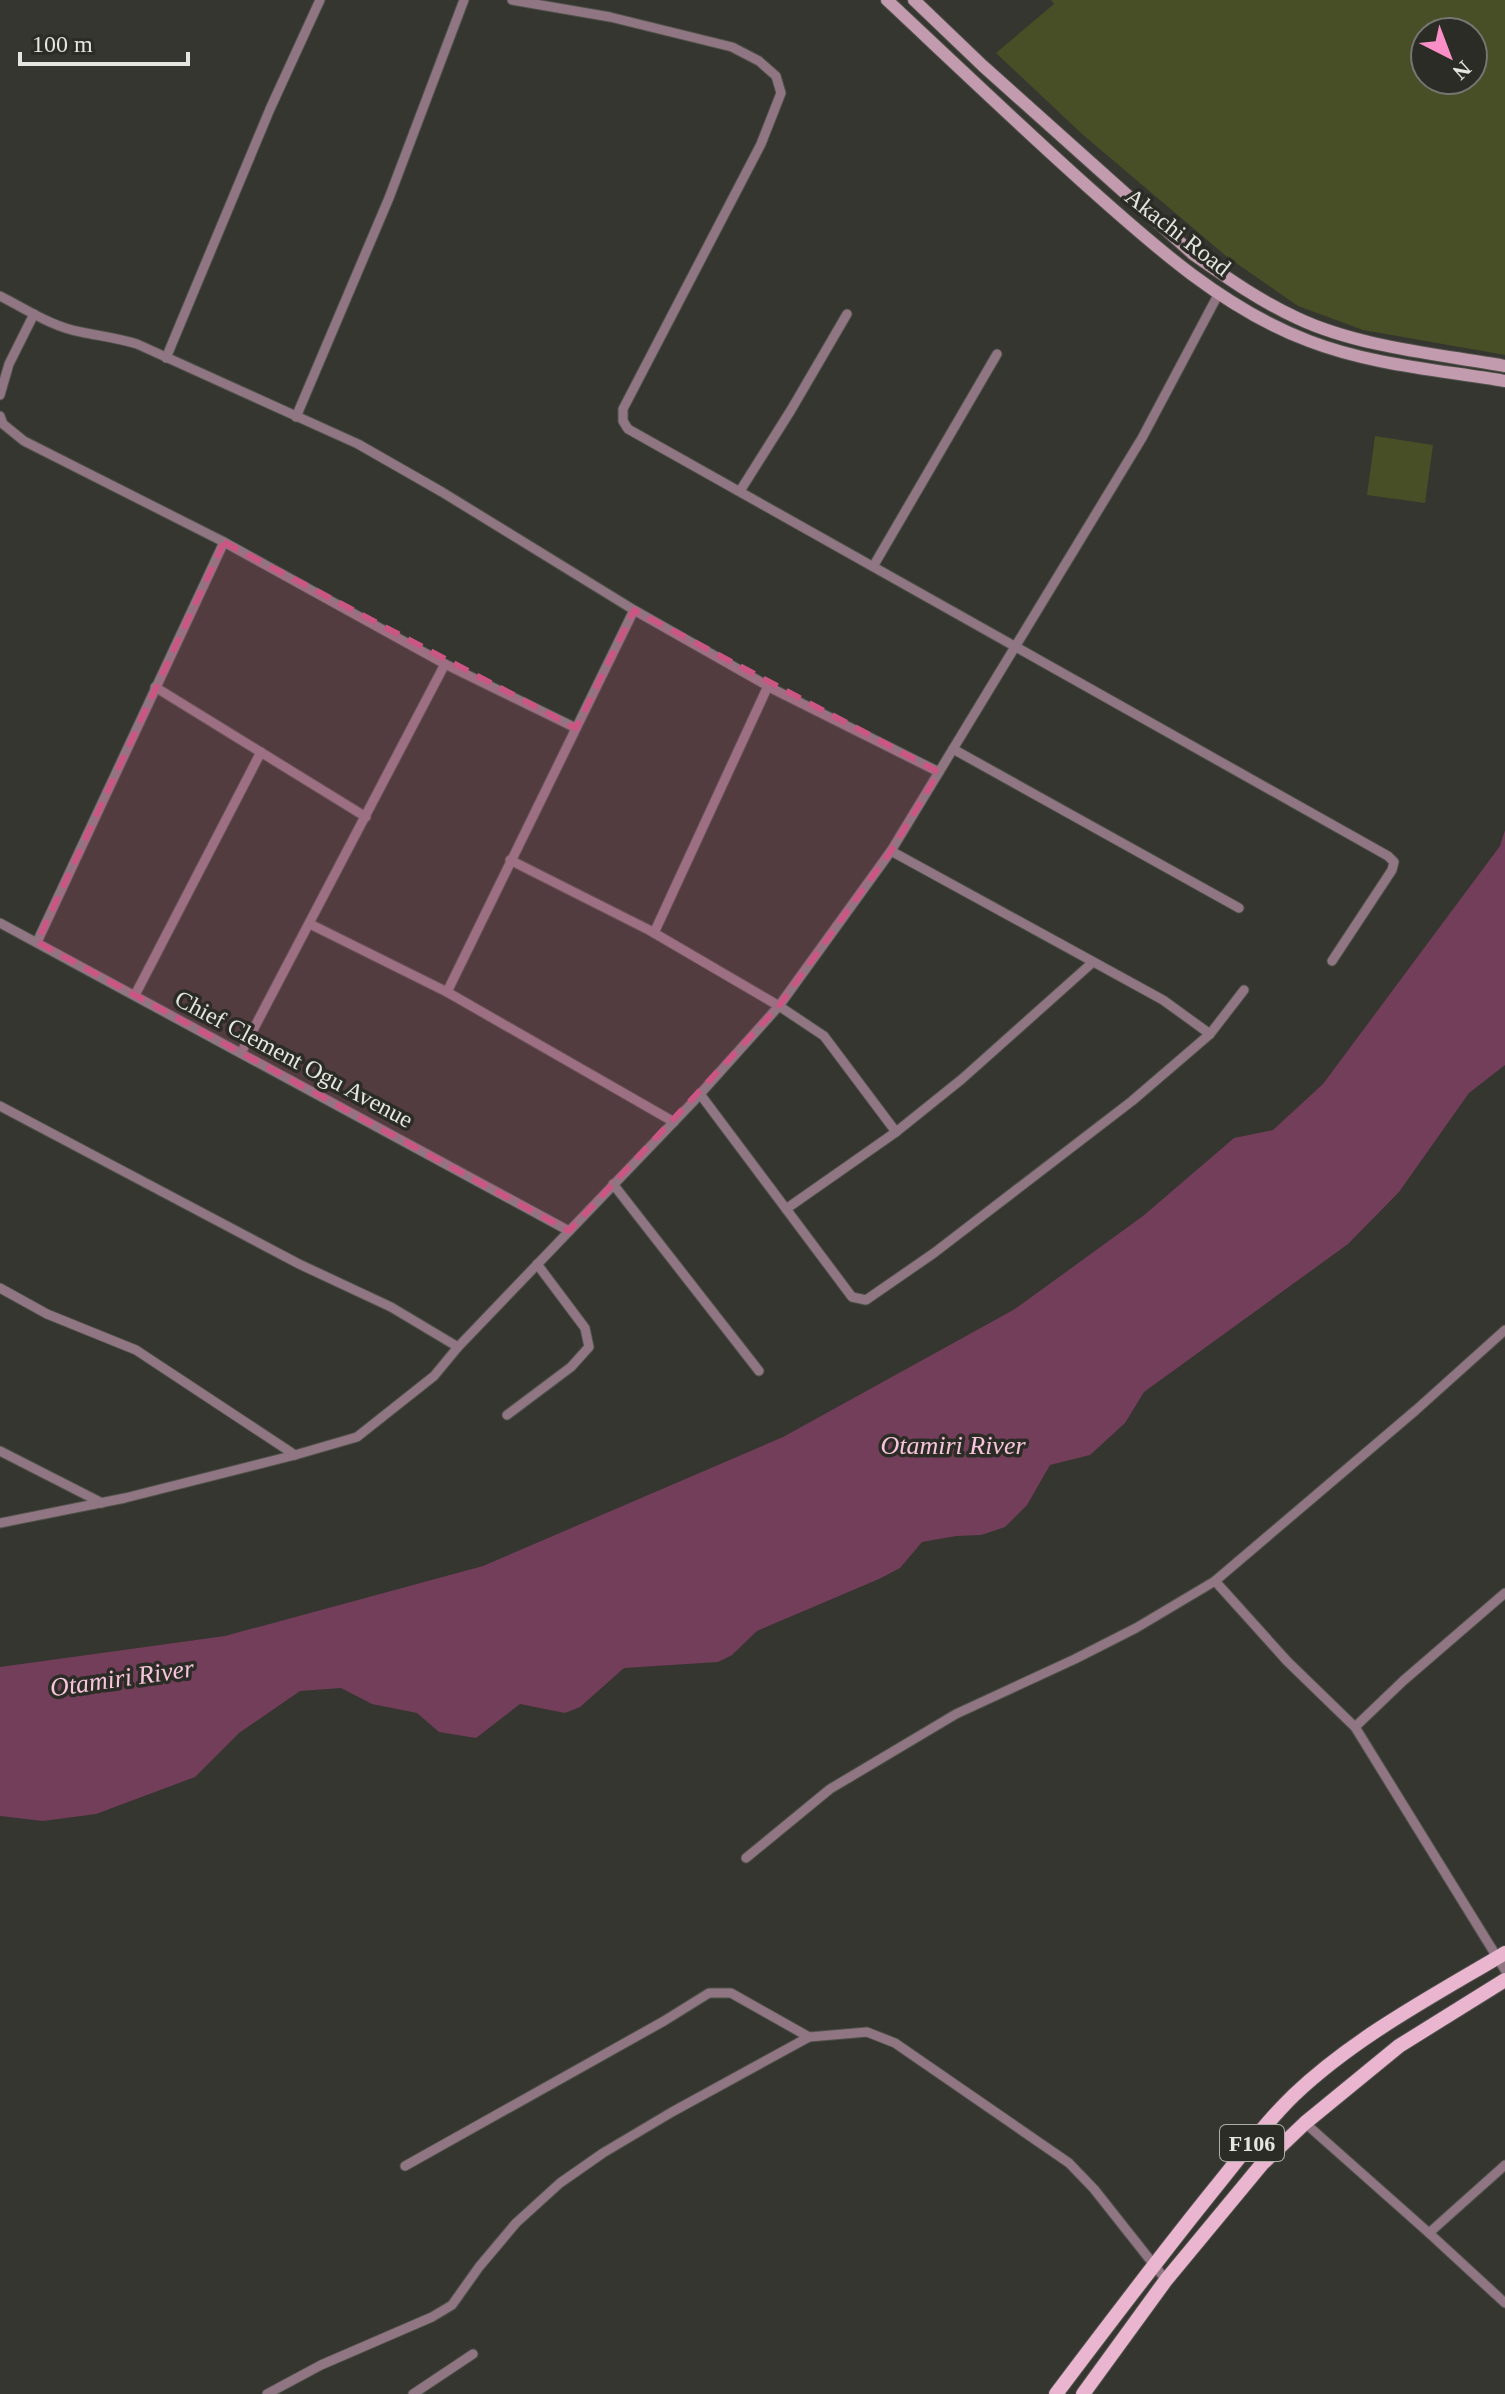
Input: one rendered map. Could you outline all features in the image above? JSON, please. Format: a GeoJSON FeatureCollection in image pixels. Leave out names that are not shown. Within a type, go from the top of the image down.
{"type":"FeatureCollection","features":[{"type":"Feature","properties":{"kind":"main road","name":"Akachi Road"},"geometry":{"type":"LineString","coordinates":[[887,0],[1043,147],[1139,232],[1219,293],[1279,328],[1334,350],[1505,381]]}},
{"type":"Feature","properties":{"kind":"main road","name":"Akachi Road"},"geometry":{"type":"LineString","coordinates":[[914,0],[1193,254],[1266,302],[1296,318],[1353,338],[1505,366]]}},
{"type":"Feature","properties":{"kind":"main road","name":"F106"},"geometry":{"type":"LineString","coordinates":[[1057,2394],[1153,2266],[1295,2094],[1351,2049],[1502,1960]]}},
{"type":"Feature","properties":{"kind":"main road","name":"F106"},"geometry":{"type":"LineString","coordinates":[[1083,2394],[1166,2280],[1262,2164],[1305,2123],[1399,2046],[1505,1980]]}},
{"type":"Feature","properties":{"kind":"street"},"geometry":{"type":"LineString","coordinates":[[166,358],[270,109],[320,0]]}},
{"type":"Feature","properties":{"kind":"street"},"geometry":{"type":"LineString","coordinates":[[296,417],[389,198],[464,0]]}},
{"type":"Feature","properties":{"kind":"street"},"geometry":{"type":"LineString","coordinates":[[512,0],[610,17],[732,47],[759,61],[776,76],[781,93],[761,144],[623,409],[623,421],[628,429],[874,565],[1394,862],[1392,870],[1332,961]]}},
{"type":"Feature","properties":{"kind":"street"},"geometry":{"type":"LineString","coordinates":[[0,1523],[102,1503],[357,1437],[434,1376],[779,1006],[891,851],[1142,438],[1219,293]]}},
{"type":"Feature","properties":{"kind":"street"},"geometry":{"type":"LineString","coordinates":[[0,296],[34,314],[80,332],[107,335],[137,344],[358,444],[634,610],[768,686],[939,772]]}},
{"type":"Feature","properties":{"kind":"street"},"geometry":{"type":"LineString","coordinates":[[0,395],[9,364],[34,314]]}},
{"type":"Feature","properties":{"kind":"street"},"geometry":{"type":"LineString","coordinates":[[740,491],[847,314]]}},
{"type":"Feature","properties":{"kind":"street"},"geometry":{"type":"LineString","coordinates":[[874,565],[997,354]]}},
{"type":"Feature","properties":{"kind":"street"},"geometry":{"type":"LineString","coordinates":[[1,422],[24,441],[224,542],[445,664],[576,728]]}},
{"type":"Feature","properties":{"kind":"street"},"geometry":{"type":"LineString","coordinates":[[37,942],[224,542]]}},
{"type":"Feature","properties":{"kind":"street"},"geometry":{"type":"LineString","coordinates":[[447,992],[634,610]]}},
{"type":"Feature","properties":{"kind":"street"},"geometry":{"type":"LineString","coordinates":[[241,1053],[445,664]]}},
{"type":"Feature","properties":{"kind":"street"},"geometry":{"type":"LineString","coordinates":[[654,933],[768,686]]}},
{"type":"Feature","properties":{"kind":"street"},"geometry":{"type":"LineString","coordinates":[[155,687],[366,817]]}},
{"type":"Feature","properties":{"kind":"street"},"geometry":{"type":"LineString","coordinates":[[953,749],[1239,908]]}},
{"type":"Feature","properties":{"kind":"street"},"geometry":{"type":"LineString","coordinates":[[135,995],[261,752]]}},
{"type":"Feature","properties":{"kind":"street"},"geometry":{"type":"LineString","coordinates":[[891,851],[1163,1000],[1210,1034]]}},
{"type":"Feature","properties":{"kind":"street"},"geometry":{"type":"LineString","coordinates":[[510,860],[654,933],[824,1036],[896,1132]]}},
{"type":"Feature","properties":{"kind":"street","name":"Chief Clement Ogu Avenue"},"geometry":{"type":"LineString","coordinates":[[0,923],[569,1231]]}},
{"type":"Feature","properties":{"kind":"street"},"geometry":{"type":"LineString","coordinates":[[310,924],[447,992],[674,1122]]}},
{"type":"Feature","properties":{"kind":"street"},"geometry":{"type":"LineString","coordinates":[[786,1209],[896,1132],[962,1079],[1093,962]]}},
{"type":"Feature","properties":{"kind":"street"},"geometry":{"type":"LineString","coordinates":[[700,1094],[852,1297],[866,1300],[934,1253],[1132,1101],[1210,1034],[1244,990]]}},
{"type":"Feature","properties":{"kind":"street"},"geometry":{"type":"LineString","coordinates":[[0,1106],[299,1264],[391,1307],[458,1347]]}},
{"type":"Feature","properties":{"kind":"street"},"geometry":{"type":"LineString","coordinates":[[613,1184],[759,1371]]}},
{"type":"Feature","properties":{"kind":"street"},"geometry":{"type":"LineString","coordinates":[[507,1415],[571,1367],[589,1347],[585,1328],[537,1264]]}},
{"type":"Feature","properties":{"kind":"street"},"geometry":{"type":"LineString","coordinates":[[0,1288],[47,1314],[136,1350],[295,1455]]}},
{"type":"Feature","properties":{"kind":"street"},"geometry":{"type":"LineString","coordinates":[[746,1858],[830,1789],[956,1714],[1088,1653],[1215,1581],[1505,1330]]}},
{"type":"Feature","properties":{"kind":"street"},"geometry":{"type":"LineString","coordinates":[[0,1451],[102,1503]]}},
{"type":"Feature","properties":{"kind":"street"},"geometry":{"type":"LineString","coordinates":[[1215,1581],[1287,1661],[1355,1727],[1502,1960]]}},
{"type":"Feature","properties":{"kind":"street"},"geometry":{"type":"LineString","coordinates":[[1355,1727],[1424,1662],[1505,1593]]}},
{"type":"Feature","properties":{"kind":"street"},"geometry":{"type":"LineString","coordinates":[[405,2166],[709,1993],[731,1993],[809,2037]]}},
{"type":"Feature","properties":{"kind":"street"},"geometry":{"type":"LineString","coordinates":[[267,2394],[321,2365],[432,2317],[452,2305],[516,2223],[560,2183],[637,2132],[809,2037],[867,2032],[895,2043],[1069,2163],[1094,2189],[1166,2280]]}},
{"type":"Feature","properties":{"kind":"street"},"geometry":{"type":"LineString","coordinates":[[1305,2123],[1505,2303]]}},
{"type":"Feature","properties":{"kind":"street"},"geometry":{"type":"LineString","coordinates":[[1429,2233],[1505,2165]]}},
{"type":"Feature","properties":{"kind":"street"},"geometry":{"type":"LineString","coordinates":[[413,2394],[473,2354]]}},
{"type":"Feature","properties":{"kind":"highlighted area"},"geometry":{"type":"Polygon","coordinates":[[[224,542],[576,728],[634,610],[939,772],[891,851],[779,1006],[569,1231],[37,942],[224,542]]]}},
{"type":"Feature","properties":{"kind":"green space"},"geometry":{"type":"Polygon","coordinates":[[[1051,0],[1505,0],[1505,355],[1363,330],[1298,306],[1226,256],[1082,134],[996,53],[1054,4],[1051,0]]]}},
{"type":"Feature","properties":{"kind":"green space"},"geometry":{"type":"Polygon","coordinates":[[[1375,436],[1433,445],[1425,503],[1367,495],[1375,436]]]}},
{"type":"Feature","properties":{"kind":"water","name":"Otamiri River"},"geometry":{"type":"Polygon","coordinates":[[[1505,830],[1505,1065],[1469,1093],[1399,1192],[1348,1244],[1144,1392],[1125,1423],[1090,1455],[1050,1465],[1027,1505],[1005,1527],[981,1535],[922,1542],[900,1568],[757,1631],[732,1655],[718,1662],[624,1668],[580,1707],[565,1713],[520,1704],[476,1738],[439,1732],[417,1713],[372,1704],[341,1688],[300,1691],[239,1733],[195,1777],[96,1814],[43,1821],[0,1816],[0,1667],[225,1636],[483,1566],[783,1437],[1015,1309],[1143,1216],[1234,1138],[1273,1130],[1323,1084],[1500,846],[1505,830]]]}}]}
